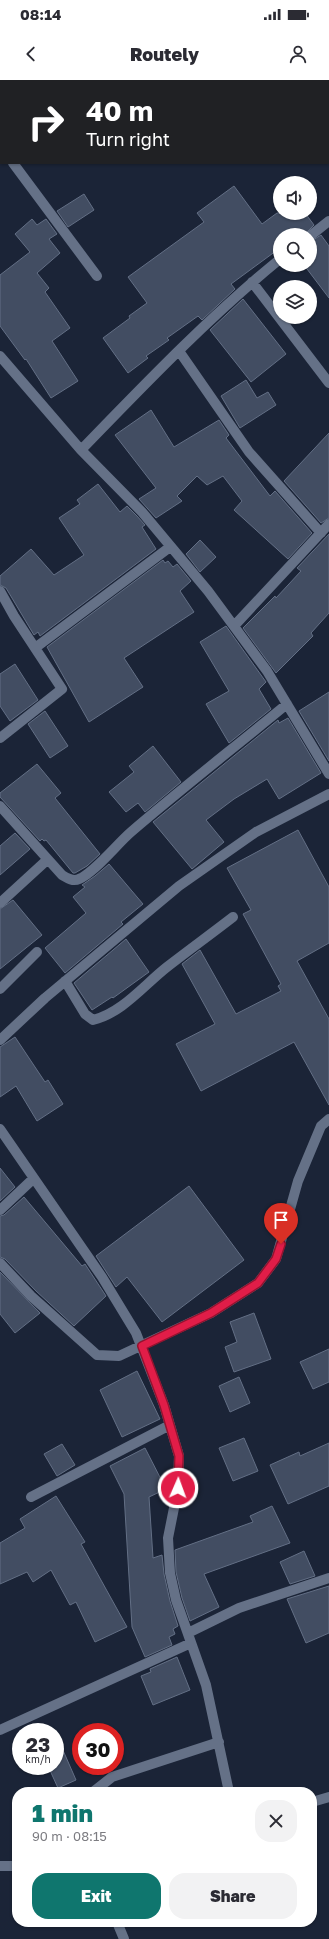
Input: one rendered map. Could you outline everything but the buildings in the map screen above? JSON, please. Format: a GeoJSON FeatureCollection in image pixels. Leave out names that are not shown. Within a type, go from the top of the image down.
{"type":"FeatureCollection","features":[{"type":"Feature","properties":{"kind":"street"},"geometry":{"type":"LineString","coordinates":[[14,164],[97,276]]}},
{"type":"Feature","properties":{"kind":"street"},"geometry":{"type":"LineString","coordinates":[[317,230],[329,221]]}},
{"type":"Feature","properties":{"kind":"street"},"geometry":{"type":"LineString","coordinates":[[81,450],[178,351],[252,282],[273,265]]}},
{"type":"Feature","properties":{"kind":"street"},"geometry":{"type":"LineString","coordinates":[[252,282],[329,383]]}},
{"type":"Feature","properties":{"kind":"street"},"geometry":{"type":"LineString","coordinates":[[178,351],[249,452],[321,533]]}},
{"type":"Feature","properties":{"kind":"street"},"geometry":{"type":"LineString","coordinates":[[0,356],[81,450],[142,512],[234,626],[267,671],[329,774]]}},
{"type":"Feature","properties":{"kind":"street"},"geometry":{"type":"LineString","coordinates":[[234,626],[329,524]]}},
{"type":"Feature","properties":{"kind":"street"},"geometry":{"type":"LineString","coordinates":[[35,648],[170,547]]}},
{"type":"Feature","properties":{"kind":"street"},"geometry":{"type":"LineString","coordinates":[[0,591],[14,616],[62,689],[0,738]]}},
{"type":"Feature","properties":{"kind":"street"},"geometry":{"type":"LineString","coordinates":[[0,806],[62,875],[69,879],[78,880],[87,874],[126,836],[172,796],[287,704]]}},
{"type":"Feature","properties":{"kind":"street"},"geometry":{"type":"LineString","coordinates":[[0,1040],[65,981],[179,886],[256,832],[329,794]]}},
{"type":"Feature","properties":{"kind":"street"},"geometry":{"type":"LineString","coordinates":[[0,903],[47,860]]}},
{"type":"Feature","properties":{"kind":"street"},"geometry":{"type":"LineString","coordinates":[[65,981],[85,1014],[93,1020],[103,1017],[114,1011],[167,967],[233,917]]}},
{"type":"Feature","properties":{"kind":"street"},"geometry":{"type":"LineString","coordinates":[[0,989],[37,952]]}},
{"type":"Feature","properties":{"kind":"street"},"geometry":{"type":"LineString","coordinates":[[0,1263],[31,1296],[97,1355],[119,1356],[142,1346],[211,1313],[258,1283],[276,1259],[298,1181],[321,1126],[329,1119]]}},
{"type":"Feature","properties":{"kind":"street"},"geometry":{"type":"LineString","coordinates":[[0,1129],[33,1179],[102,1277],[142,1346],[170,1425],[179,1456],[178,1488],[168,1538],[170,1573],[176,1600],[206,1685],[228,1787]]}},
{"type":"Feature","properties":{"kind":"street"},"geometry":{"type":"LineString","coordinates":[[0,1210],[33,1179]]}},
{"type":"Feature","properties":{"kind":"street"},"geometry":{"type":"LineString","coordinates":[[31,1498],[170,1425]]}},
{"type":"Feature","properties":{"kind":"street"},"geometry":{"type":"LineString","coordinates":[[188,1633],[240,1608],[329,1578]]}},
{"type":"Feature","properties":{"kind":"street"},"geometry":{"type":"LineString","coordinates":[[0,1730],[192,1643]]}},
{"type":"Feature","properties":{"kind":"street"},"geometry":{"type":"LineString","coordinates":[[99,1787],[112,1777],[218,1742]]}},
{"type":"Feature","properties":{"kind":"street"},"geometry":{"type":"LineString","coordinates":[[317,1801],[329,1797]]}},
{"type":"Feature","properties":{"kind":"street"},"geometry":{"type":"LineString","coordinates":[[0,1866],[12,1866]]}},
{"type":"Feature","properties":{"kind":"street"},"geometry":{"type":"LineString","coordinates":[[120,1927],[124,1939]]}},
{"type":"Feature","properties":{"kind":"route"},"geometry":{"type":"LineString","coordinates":[[178,1488],[179,1456],[164,1405],[147,1363],[142,1346],[211,1313],[258,1283],[276,1259],[281,1244]]}}]}
